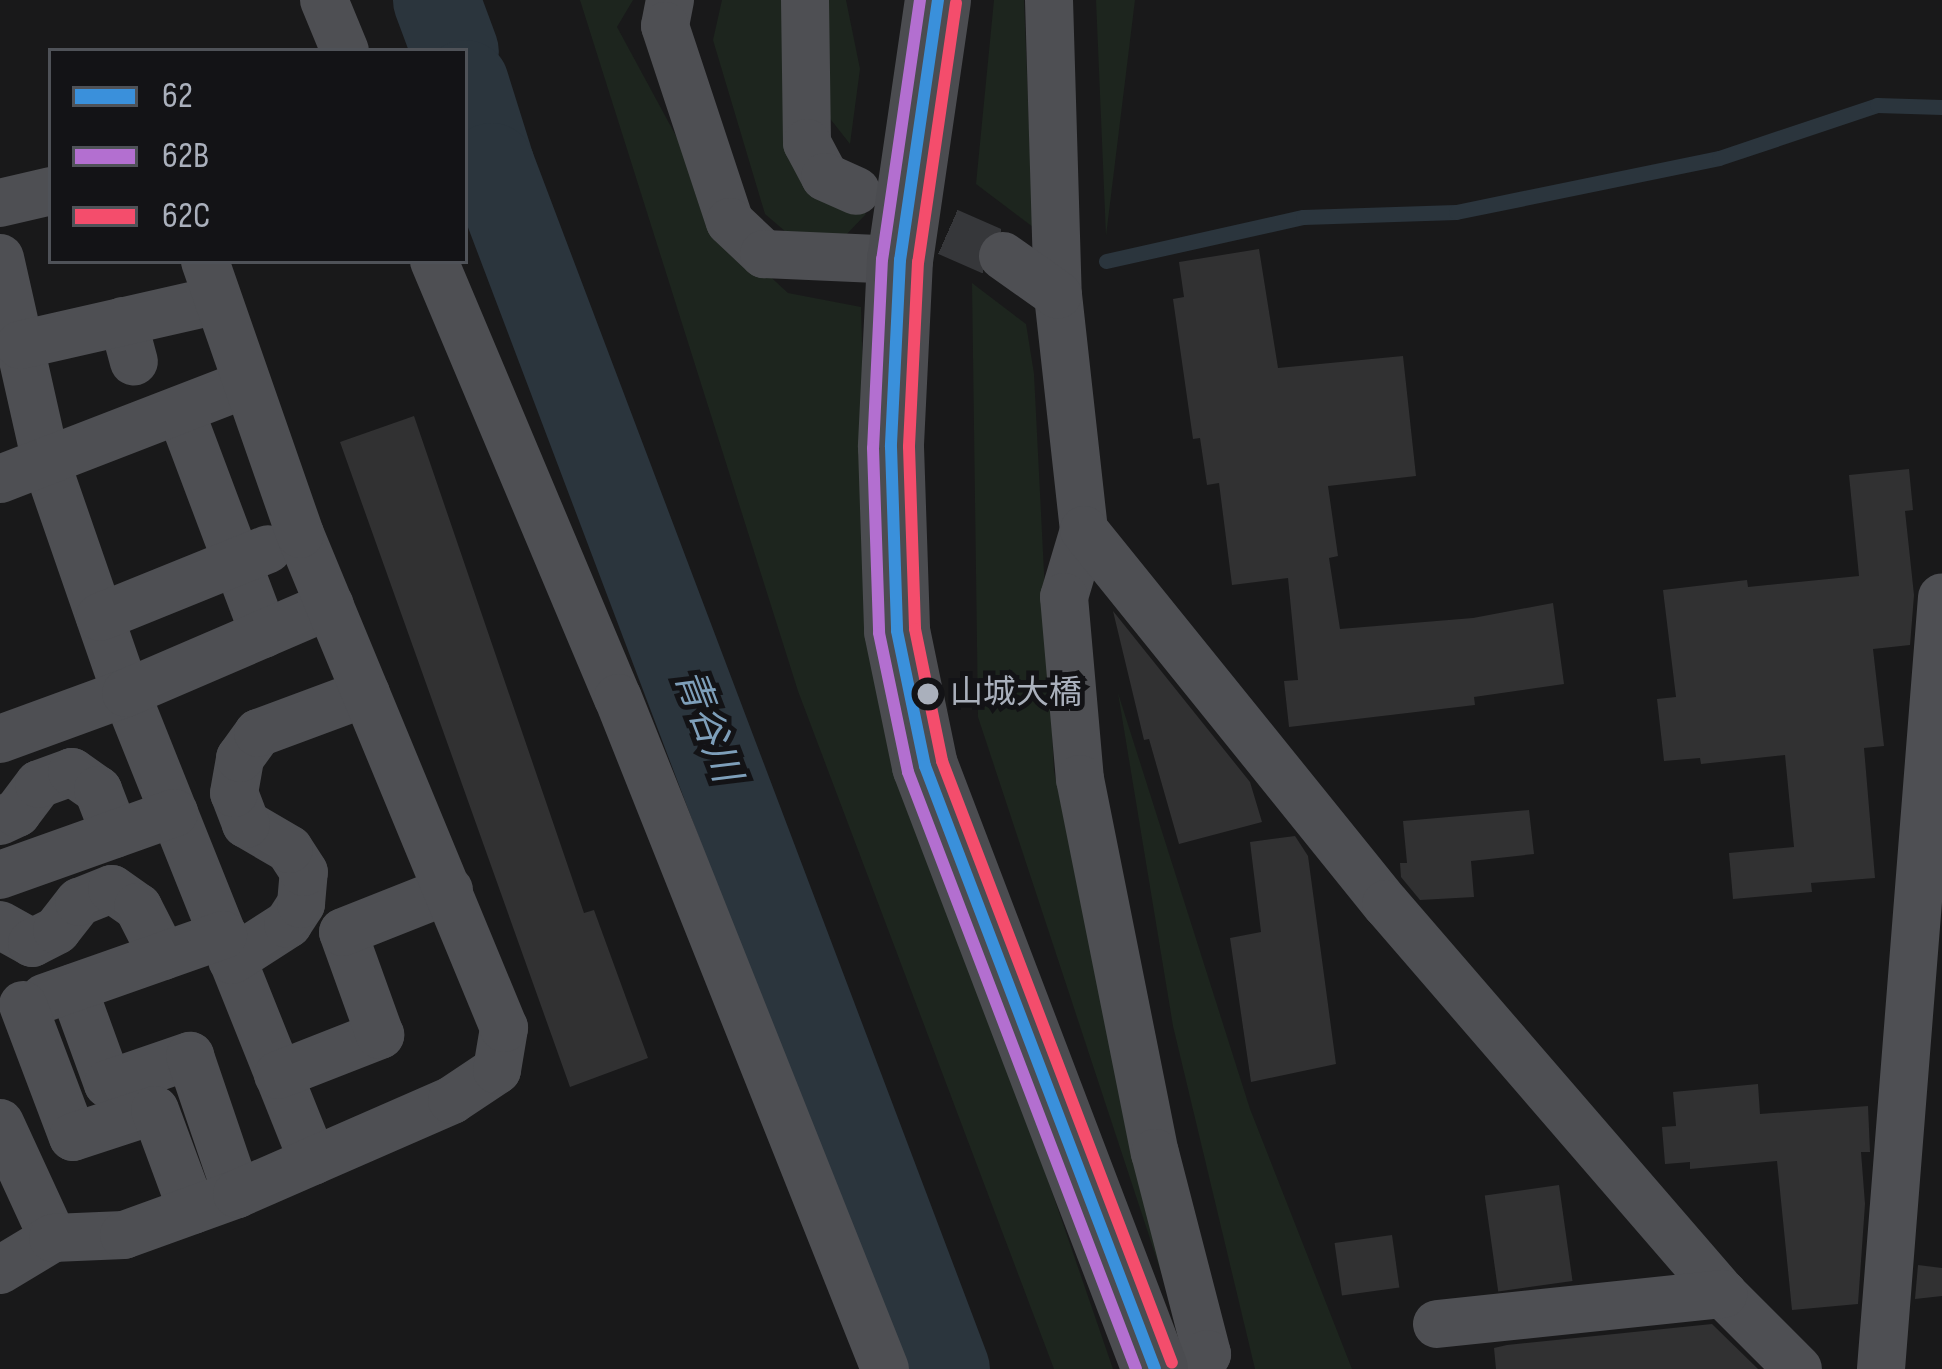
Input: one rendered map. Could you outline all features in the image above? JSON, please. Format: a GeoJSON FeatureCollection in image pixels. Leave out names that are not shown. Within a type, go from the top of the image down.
{"type":"FeatureCollection","features":[{"type":"Feature","properties":{"kind":"highway"},"geometry":{"type":"LineString","coordinates":[[938,0],[900,260],[891,447],[897,631],[925,766],[1155,1369]]}},
{"type":"Feature","properties":{"kind":"street"},"geometry":{"type":"LineString","coordinates":[[324,0],[344,48]]}},
{"type":"Feature","properties":{"kind":"street"},"geometry":{"type":"LineString","coordinates":[[670,0],[665,26],[730,222],[764,254],[900,260]]}},
{"type":"Feature","properties":{"kind":"street"},"geometry":{"type":"LineString","coordinates":[[805,0],[807,143],[825,177],[856,191]]}},
{"type":"Feature","properties":{"kind":"street"},"geometry":{"type":"LineString","coordinates":[[1049,0],[1058,295],[1084,530],[1064,597],[1080,779],[1155,1153],[1208,1354],[1197,1369]]}},
{"type":"Feature","properties":{"kind":"street"},"geometry":{"type":"LineString","coordinates":[[0,203],[48,192]]}},
{"type":"Feature","properties":{"kind":"street"},"geometry":{"type":"LineString","coordinates":[[1004,256],[1058,295]]}},
{"type":"Feature","properties":{"kind":"street"},"geometry":{"type":"LineString","coordinates":[[0,258],[12,336],[46,462],[126,693],[313,1161]]}},
{"type":"Feature","properties":{"kind":"street"},"geometry":{"type":"LineString","coordinates":[[435,264],[618,698],[885,1369]]}},
{"type":"Feature","properties":{"kind":"street"},"geometry":{"type":"LineString","coordinates":[[0,1270],[53,1238],[124,1235],[237,1194],[452,1100],[496,1070],[504,1028],[300,534],[212,280],[128,341],[12,336]]}},
{"type":"Feature","properties":{"kind":"street"},"geometry":{"type":"LineString","coordinates":[[0,479],[246,384]]}},
{"type":"Feature","properties":{"kind":"street"},"geometry":{"type":"LineString","coordinates":[[180,410],[264,634]]}},
{"type":"Feature","properties":{"kind":"street"},"geometry":{"type":"LineString","coordinates":[[1084,530],[1386,904],[1723,1294],[1798,1369]]}},
{"type":"Feature","properties":{"kind":"street"},"geometry":{"type":"LineString","coordinates":[[100,617],[300,534]]}},
{"type":"Feature","properties":{"kind":"street"},"geometry":{"type":"LineString","coordinates":[[1881,1369],[1942,597]]}},
{"type":"Feature","properties":{"kind":"street"},"geometry":{"type":"LineString","coordinates":[[0,739],[126,693],[330,605]]}},
{"type":"Feature","properties":{"kind":"street"},"geometry":{"type":"LineString","coordinates":[[192,1210],[155,1110],[73,1137],[12,1009],[164,956],[228,947],[288,924],[301,904],[304,872],[289,849],[246,824],[234,793],[240,758],[258,733],[366,694]]}},
{"type":"Feature","properties":{"kind":"street"},"geometry":{"type":"LineString","coordinates":[[0,821],[16,813],[38,784],[72,772],[98,790],[116,834]]}},
{"type":"Feature","properties":{"kind":"street"},"geometry":{"type":"LineString","coordinates":[[0,875],[174,813]]}},
{"type":"Feature","properties":{"kind":"street"},"geometry":{"type":"LineString","coordinates":[[0,925],[32,943],[57,930],[79,902],[112,890],[138,907],[164,956]]}},
{"type":"Feature","properties":{"kind":"street"},"geometry":{"type":"LineString","coordinates":[[278,1075],[380,1035],[343,932],[449,890]]}},
{"type":"Feature","properties":{"kind":"street"},"geometry":{"type":"LineString","coordinates":[[73,988],[108,1084],[190,1056],[237,1194]]}},
{"type":"Feature","properties":{"kind":"street"},"geometry":{"type":"LineString","coordinates":[[0,1123],[53,1238]]}},
{"type":"Feature","properties":{"kind":"street"},"geometry":{"type":"LineString","coordinates":[[1437,1324],[1723,1294]]}},
{"type":"Feature","properties":{"kind":"shaded area"},"geometry":{"type":"Polygon","coordinates":[[[580,0],[633,0],[617,27],[734,243],[788,293],[861,307],[871,666],[1113,1369],[1054,1369],[798,691],[580,0]]]}},
{"type":"Feature","properties":{"kind":"shaded area"},"geometry":{"type":"Polygon","coordinates":[[[722,0],[793,0],[808,164],[866,214],[845,236],[800,244],[765,214],[713,40],[722,0]]]}},
{"type":"Feature","properties":{"kind":"shaded area"},"geometry":{"type":"Polygon","coordinates":[[[818,0],[846,0],[860,69],[850,144],[828,116],[818,0]]]}},
{"type":"Feature","properties":{"kind":"shaded area"},"geometry":{"type":"Polygon","coordinates":[[[994,0],[1024,0],[1033,227],[976,184],[994,0]]]}},
{"type":"Feature","properties":{"kind":"shaded area"},"geometry":{"type":"Polygon","coordinates":[[[1096,0],[1135,0],[1106,236],[1096,0]]]}},
{"type":"Feature","properties":{"kind":"shaded area"},"geometry":{"type":"Polygon","coordinates":[[[972,283],[1026,324],[1034,374],[1054,771],[1165,1284],[978,717],[972,283]]]}},
{"type":"Feature","properties":{"kind":"shaded area"},"geometry":{"type":"Polygon","coordinates":[[[1118,693],[1250,1109],[1352,1369],[1255,1369],[1173,1026],[1118,693]]]}},
{"type":"Feature","properties":{"kind":"building"},"geometry":{"type":"Polygon","coordinates":[[[1259,249],[1278,368],[1403,356],[1416,476],[1328,486],[1338,556],[1329,558],[1340,629],[1473,618],[1553,603],[1564,684],[1474,697],[1475,705],[1289,727],[1284,681],[1298,680],[1288,578],[1232,585],[1219,483],[1207,485],[1200,438],[1193,439],[1173,299],[1184,297],[1179,262],[1259,249]]]}},
{"type":"Feature","properties":{"kind":"building"},"geometry":{"type":"Polygon","coordinates":[[[414,416],[584,913],[594,910],[648,1058],[570,1087],[340,442],[414,416]]]}},
{"type":"Feature","properties":{"kind":"building"},"geometry":{"type":"Polygon","coordinates":[[[1909,469],[1913,510],[1905,511],[1914,595],[1910,645],[1873,649],[1884,746],[1864,748],[1875,878],[1811,883],[1812,892],[1733,899],[1729,853],[1794,847],[1785,755],[1701,764],[1700,758],[1664,761],[1657,699],[1676,697],[1663,590],[1747,580],[1748,587],[1859,576],[1849,475],[1909,469]]]}},
{"type":"Feature","properties":{"kind":"building"},"geometry":{"type":"Polygon","coordinates":[[[1113,611],[1250,782],[1262,822],[1179,844],[1149,739],[1144,740],[1113,611]]]}},
{"type":"Feature","properties":{"kind":"building"},"geometry":{"type":"Polygon","coordinates":[[[1529,810],[1534,854],[1471,861],[1474,897],[1420,900],[1401,877],[1400,863],[1407,863],[1403,821],[1529,810]]]}},
{"type":"Feature","properties":{"kind":"building"},"geometry":{"type":"Polygon","coordinates":[[[1295,836],[1308,856],[1336,1064],[1251,1082],[1230,938],[1261,932],[1250,842],[1295,836]]]}},
{"type":"Feature","properties":{"kind":"building"},"geometry":{"type":"Polygon","coordinates":[[[1758,1084],[1760,1114],[1868,1106],[1870,1152],[1861,1152],[1865,1204],[1858,1304],[1792,1310],[1777,1161],[1690,1169],[1690,1162],[1665,1164],[1662,1127],[1676,1126],[1673,1092],[1758,1084]]]}},
{"type":"Feature","properties":{"kind":"building"},"geometry":{"type":"Polygon","coordinates":[[[1559,1185],[1572,1281],[1498,1291],[1485,1195],[1559,1185]]]}},
{"type":"Feature","properties":{"kind":"building"},"geometry":{"type":"Polygon","coordinates":[[[1392,1235],[1399,1287],[1342,1296],[1335,1243],[1392,1235]]]}},
{"type":"Feature","properties":{"kind":"building"},"geometry":{"type":"Polygon","coordinates":[[[1918,1265],[1942,1268],[1942,1296],[1915,1299],[1918,1265]]]}},
{"type":"Feature","properties":{"kind":"building"},"geometry":{"type":"Polygon","coordinates":[[[1712,1324],[1758,1369],[1496,1369],[1494,1348],[1507,1345],[1712,1324]]]}},
{"type":"Feature","properties":{"kind":"waterway","name":"青谷川"},"geometry":{"type":"LineString","coordinates":[[436,0],[454,48]]}},
{"type":"Feature","properties":{"kind":"waterway","name":"青谷川"},"geometry":{"type":"LineString","coordinates":[[468,93],[491,166],[946,1369]]}},
{"type":"Feature","properties":{"kind":"waterway"},"geometry":{"type":"LineString","coordinates":[[1106,261],[1303,217],[1456,212],[1719,158],[1877,105],[1942,107]]}},
{"type":"Feature","properties":{"kind":"tunnel"},"geometry":{"type":"LineString","coordinates":[[882,203],[1003,256]]}},
{"type":"Feature","properties":{"kind":"transit line","name":"62B"},"geometry":{"type":"LineString","coordinates":[[920,0],[882,259],[873,448],[879,633],[908,772],[1136,1369]]}},
{"type":"Feature","properties":{"kind":"transit line","name":"62"},"geometry":{"type":"LineString","coordinates":[[938,0],[900,260],[891,447],[897,631],[925,766],[1155,1369]]}},
{"type":"Feature","properties":{"kind":"transit line","name":"62C"},"geometry":{"type":"LineString","coordinates":[[956,3],[918,262],[909,447],[915,629],[942,761],[1172,1363]]}},
{"type":"Feature","properties":{"kind":"place","name":"山城大橋"},"geometry":{"type":"Point","coordinates":[928,694]}}]}
